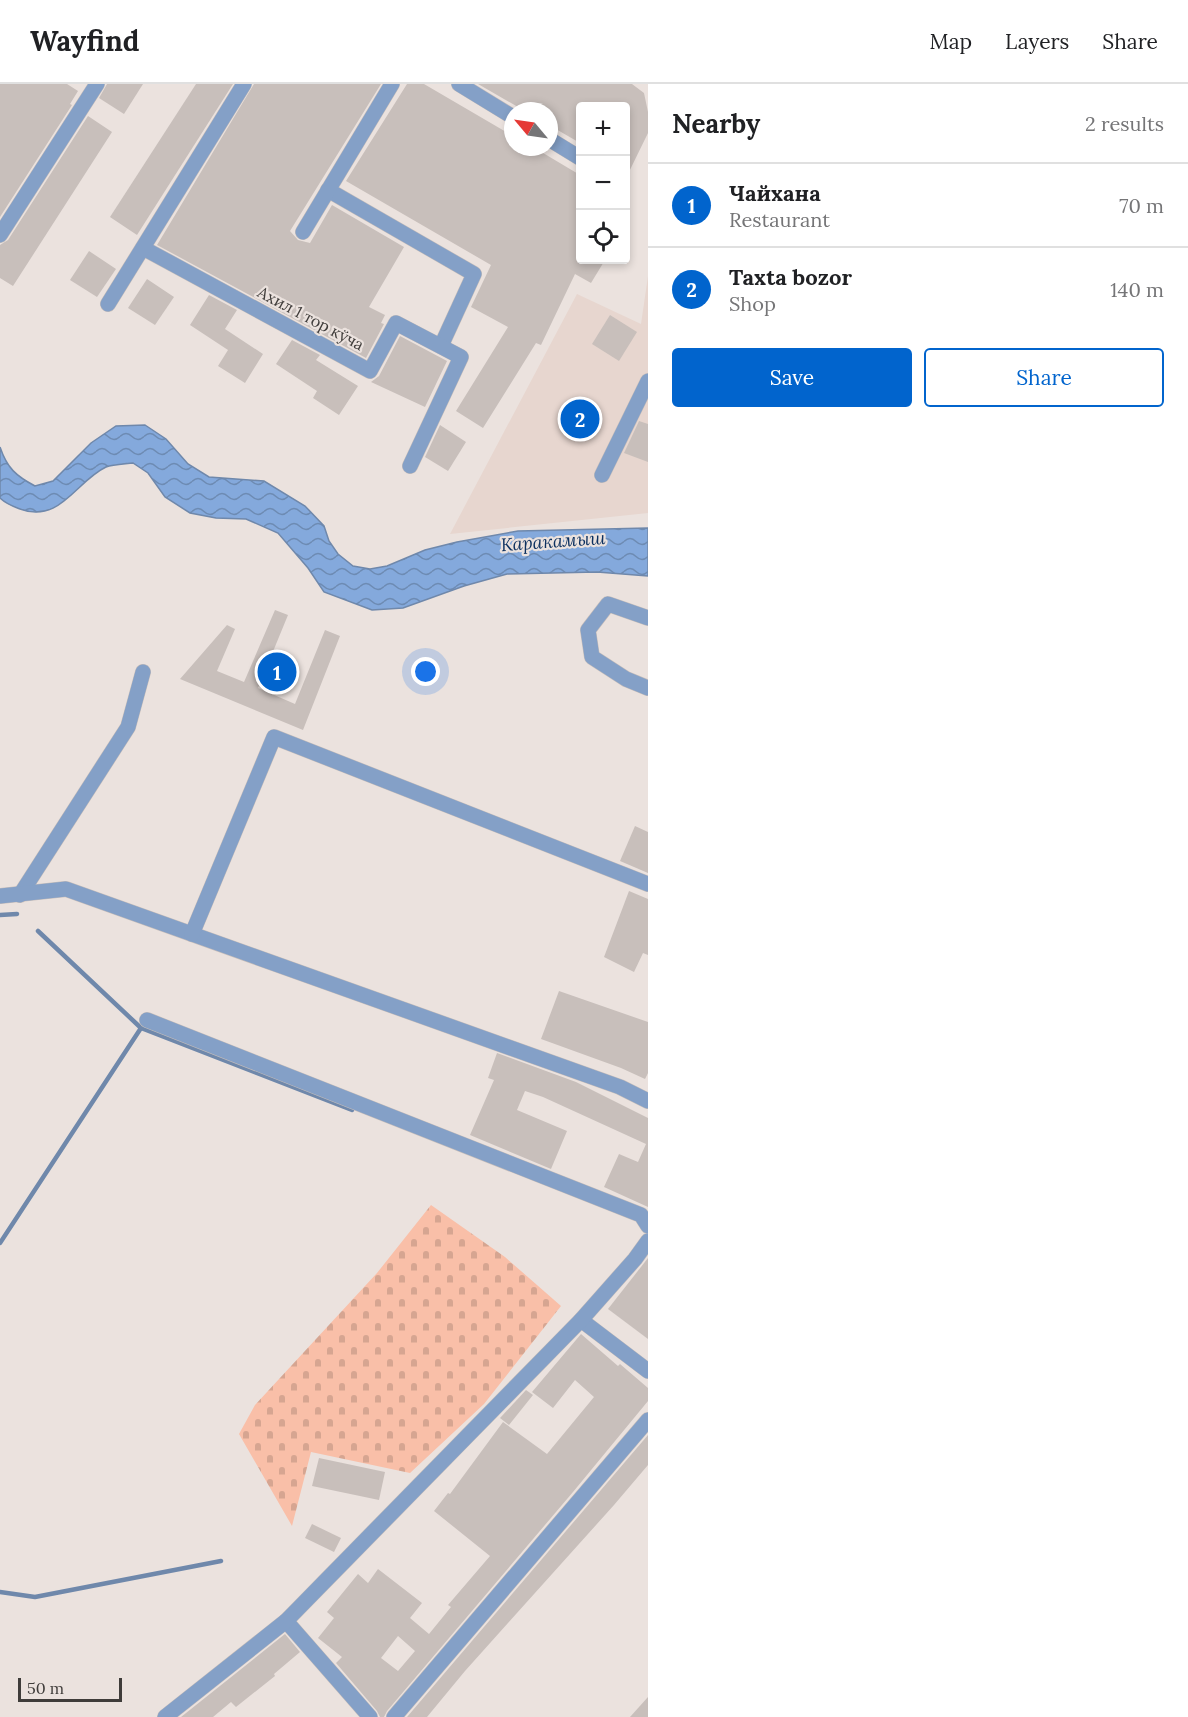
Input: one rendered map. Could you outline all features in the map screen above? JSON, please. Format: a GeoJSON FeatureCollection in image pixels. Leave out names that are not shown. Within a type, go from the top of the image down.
{"type":"FeatureCollection","features":[{"type":"Feature","properties":{"kind":"street"},"geometry":{"type":"LineString","coordinates":[[108,304],[244,84]]}},
{"type":"Feature","properties":{"kind":"street"},"geometry":{"type":"LineString","coordinates":[[303,232],[392,84]]}},
{"type":"Feature","properties":{"kind":"street"},"geometry":{"type":"LineString","coordinates":[[459,84],[504,112]]}},
{"type":"Feature","properties":{"kind":"street"},"geometry":{"type":"LineString","coordinates":[[0,235],[90,86]]}},
{"type":"Feature","properties":{"kind":"street"},"geometry":{"type":"LineString","coordinates":[[558,145],[577,156]]}},
{"type":"Feature","properties":{"kind":"street"},"geometry":{"type":"LineString","coordinates":[[328,190],[474,274],[441,346]]}},
{"type":"Feature","properties":{"kind":"street","name":"Ахил 1 тор кўча"},"geometry":{"type":"LineString","coordinates":[[143,248],[370,370],[396,323],[461,357],[410,466]]}},
{"type":"Feature","properties":{"kind":"street"},"geometry":{"type":"LineString","coordinates":[[602,476],[648,381]]}},
{"type":"Feature","properties":{"kind":"street"},"geometry":{"type":"LineString","coordinates":[[648,618],[608,604],[588,630],[592,657],[626,679],[648,688]]}},
{"type":"Feature","properties":{"kind":"street"},"geometry":{"type":"LineString","coordinates":[[20,894],[128,727],[143,672]]}},
{"type":"Feature","properties":{"kind":"street"},"geometry":{"type":"LineString","coordinates":[[192,934],[274,737],[648,884]]}},
{"type":"Feature","properties":{"kind":"street"},"geometry":{"type":"LineString","coordinates":[[0,897],[66,889],[620,1087],[648,1101]]}},
{"type":"Feature","properties":{"kind":"street"},"geometry":{"type":"LineString","coordinates":[[147,1020],[645,1221]]}},
{"type":"Feature","properties":{"kind":"street"},"geometry":{"type":"LineString","coordinates":[[165,1717],[286,1621],[581,1320],[648,1241]]}},
{"type":"Feature","properties":{"kind":"street"},"geometry":{"type":"LineString","coordinates":[[581,1320],[648,1371]]}},
{"type":"Feature","properties":{"kind":"street"},"geometry":{"type":"LineString","coordinates":[[394,1717],[648,1420]]}},
{"type":"Feature","properties":{"kind":"street"},"geometry":{"type":"LineString","coordinates":[[286,1621],[370,1717]]}},
{"type":"Feature","properties":{"kind":"shaded area"},"geometry":{"type":"Polygon","coordinates":[[[648,276],[648,513],[450,534],[577,294],[641,324],[648,276]]]}},
{"type":"Feature","properties":{"kind":"green space"},"geometry":{"type":"Polygon","coordinates":[[[431,1205],[505,1257],[561,1306],[484,1404],[410,1473],[311,1452],[292,1526],[239,1434],[255,1405],[377,1273],[431,1205]]]}},
{"type":"Feature","properties":{"kind":"water","name":"Каракамыш"},"geometry":{"type":"Polygon","coordinates":[[[145,425],[166,439],[188,464],[209,477],[264,481],[305,506],[324,526],[329,541],[338,554],[353,566],[370,569],[387,566],[425,550],[518,531],[648,528],[648,576],[597,572],[507,574],[464,586],[403,608],[372,610],[324,592],[308,568],[278,533],[246,519],[216,518],[190,513],[165,497],[148,473],[133,463],[106,467],[95,473],[67,499],[46,511],[34,512],[20,509],[0,498],[0,447],[13,471],[35,486],[53,481],[91,443],[116,426],[145,425]]]}},
{"type":"Feature","properties":{"kind":"building"},"geometry":{"type":"Polygon","coordinates":[[[0,84],[67,84],[78,91],[70,104],[72,105],[0,217],[0,84]]]}},
{"type":"Feature","properties":{"kind":"building"},"geometry":{"type":"Polygon","coordinates":[[[107,84],[143,84],[124,114],[99,98],[107,84]]]}},
{"type":"Feature","properties":{"kind":"building"},"geometry":{"type":"Polygon","coordinates":[[[196,84],[233,84],[137,235],[110,217],[196,84]]]}},
{"type":"Feature","properties":{"kind":"building"},"geometry":{"type":"Polygon","coordinates":[[[254,84],[381,84],[290,231],[298,240],[310,243],[332,205],[404,247],[369,307],[385,315],[381,323],[384,324],[366,358],[157,245],[254,84]]]}},
{"type":"Feature","properties":{"kind":"building"},"geometry":{"type":"Polygon","coordinates":[[[407,84],[424,84],[504,131],[504,156],[548,156],[576,173],[576,264],[603,264],[591,283],[575,274],[541,345],[536,343],[483,428],[456,411],[508,327],[471,307],[491,265],[346,181],[407,84]]]}},
{"type":"Feature","properties":{"kind":"building"},"geometry":{"type":"Polygon","coordinates":[[[478,84],[632,84],[644,93],[648,112],[648,133],[630,170],[630,102],[576,102],[576,141],[558,130],[558,102],[509,102],[478,84]]]}},
{"type":"Feature","properties":{"kind":"building"},"geometry":{"type":"Polygon","coordinates":[[[88,116],[112,132],[13,286],[0,278],[0,245],[8,240],[88,116]]]}},
{"type":"Feature","properties":{"kind":"building"},"geometry":{"type":"Polygon","coordinates":[[[89,251],[116,269],[97,297],[70,280],[89,251]]]}},
{"type":"Feature","properties":{"kind":"building"},"geometry":{"type":"Polygon","coordinates":[[[147,279],[174,297],[155,325],[128,308],[147,279]]]}},
{"type":"Feature","properties":{"kind":"building"},"geometry":{"type":"Polygon","coordinates":[[[209,295],[237,310],[225,329],[263,354],[245,383],[218,366],[228,350],[190,325],[209,295]]]}},
{"type":"Feature","properties":{"kind":"building"},"geometry":{"type":"Polygon","coordinates":[[[610,315],[637,332],[619,361],[592,344],[610,315]]]}},
{"type":"Feature","properties":{"kind":"building"},"geometry":{"type":"Polygon","coordinates":[[[400,336],[447,361],[425,407],[371,382],[379,376],[400,336]]]}},
{"type":"Feature","properties":{"kind":"building"},"geometry":{"type":"Polygon","coordinates":[[[292,340],[320,355],[316,360],[358,386],[339,415],[313,398],[317,391],[276,364],[292,340]]]}},
{"type":"Feature","properties":{"kind":"building"},"geometry":{"type":"Polygon","coordinates":[[[639,421],[648,424],[648,462],[624,453],[639,421]]]}},
{"type":"Feature","properties":{"kind":"building"},"geometry":{"type":"Polygon","coordinates":[[[440,425],[466,442],[448,471],[425,457],[440,425]]]}},
{"type":"Feature","properties":{"kind":"building"},"geometry":{"type":"Polygon","coordinates":[[[275,610],[288,615],[258,688],[295,704],[325,630],[340,636],[303,730],[180,679],[227,625],[235,629],[217,671],[244,682],[275,610]]]}},
{"type":"Feature","properties":{"kind":"building"},"geometry":{"type":"Polygon","coordinates":[[[635,826],[648,832],[648,873],[620,861],[635,826]]]}},
{"type":"Feature","properties":{"kind":"building"},"geometry":{"type":"Polygon","coordinates":[[[629,891],[648,899],[648,955],[643,953],[634,972],[604,957],[629,891]]]}},
{"type":"Feature","properties":{"kind":"building"},"geometry":{"type":"Polygon","coordinates":[[[559,991],[648,1022],[648,1073],[645,1079],[541,1039],[559,991]]]}},
{"type":"Feature","properties":{"kind":"building"},"geometry":{"type":"Polygon","coordinates":[[[497,1053],[576,1082],[648,1118],[648,1207],[604,1187],[619,1154],[638,1162],[646,1144],[543,1097],[525,1091],[517,1110],[567,1131],[551,1169],[470,1135],[494,1080],[488,1078],[497,1053]]]}},
{"type":"Feature","properties":{"kind":"building"},"geometry":{"type":"Polygon","coordinates":[[[648,1258],[648,1339],[608,1309],[648,1258]]]}},
{"type":"Feature","properties":{"kind":"building"},"geometry":{"type":"Polygon","coordinates":[[[581,1334],[648,1388],[648,1401],[384,1717],[380,1717],[336,1663],[342,1657],[318,1638],[334,1618],[327,1612],[358,1574],[368,1583],[378,1569],[422,1603],[410,1618],[429,1634],[451,1607],[448,1605],[490,1556],[434,1511],[448,1493],[450,1494],[503,1422],[547,1454],[594,1397],[575,1380],[553,1408],[532,1392],[581,1334]],[[398,1636],[381,1658],[398,1671],[415,1651],[398,1636]]]}},
{"type":"Feature","properties":{"kind":"building"},"geometry":{"type":"Polygon","coordinates":[[[526,1390],[533,1395],[509,1425],[500,1418],[526,1390]]]}},
{"type":"Feature","properties":{"kind":"building"},"geometry":{"type":"Polygon","coordinates":[[[648,1435],[648,1465],[614,1505],[465,1671],[427,1717],[407,1717],[648,1435]]]}},
{"type":"Feature","properties":{"kind":"building"},"geometry":{"type":"Polygon","coordinates":[[[319,1458],[385,1472],[379,1500],[312,1486],[319,1458]]]}},
{"type":"Feature","properties":{"kind":"building"},"geometry":{"type":"Polygon","coordinates":[[[312,1524],[341,1538],[334,1552],[305,1538],[312,1524]]]}},
{"type":"Feature","properties":{"kind":"building"},"geometry":{"type":"Polygon","coordinates":[[[285,1634],[300,1652],[274,1674],[275,1676],[236,1707],[231,1702],[213,1717],[181,1717],[285,1634]]]}},
{"type":"Feature","properties":{"kind":"building"},"geometry":{"type":"Polygon","coordinates":[[[648,1697],[648,1717],[630,1717],[648,1697]]]}},
{"type":"Feature","properties":{"kind":"waterway"},"geometry":{"type":"LineString","coordinates":[[0,915],[17,914]]}},
{"type":"Feature","properties":{"kind":"waterway"},"geometry":{"type":"LineString","coordinates":[[38,931],[141,1028],[352,1110]]}},
{"type":"Feature","properties":{"kind":"waterway"},"geometry":{"type":"LineString","coordinates":[[0,1243],[141,1028]]}},
{"type":"Feature","properties":{"kind":"waterway"},"geometry":{"type":"LineString","coordinates":[[0,1592],[35,1597],[221,1561]]}},
{"type":"Feature","properties":{"kind":"place","name":"Taxta bozor"},"geometry":{"type":"Point","coordinates":[580,419]}},
{"type":"Feature","properties":{"kind":"place","name":"Чайхана"},"geometry":{"type":"Point","coordinates":[277,672]}}]}
